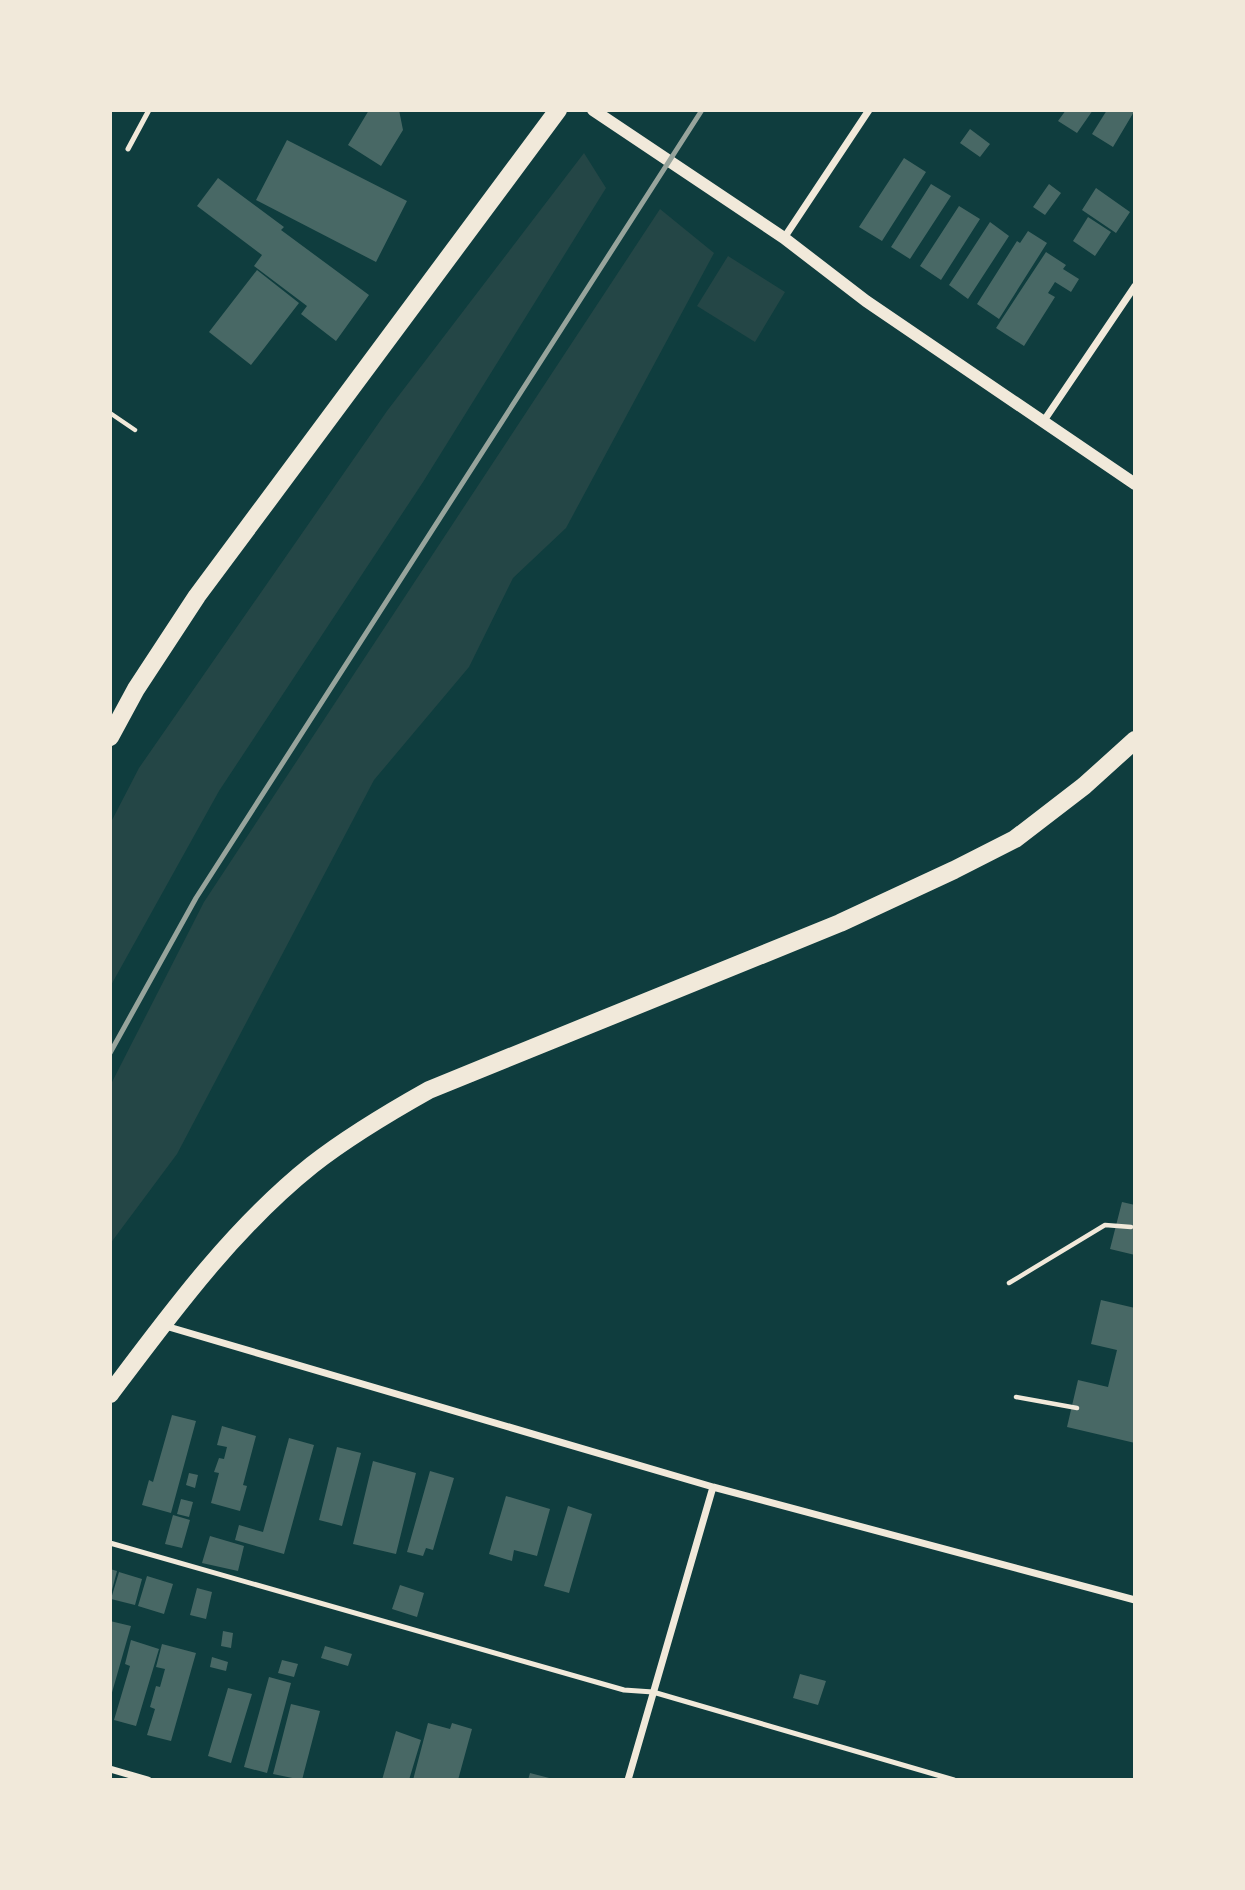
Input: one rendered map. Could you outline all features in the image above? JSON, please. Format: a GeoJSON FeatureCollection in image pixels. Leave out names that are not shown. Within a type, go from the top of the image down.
{"type":"FeatureCollection","features":[{"type":"Feature","properties":{"kind":"main road"},"geometry":{"type":"LineString","coordinates":[[110,737],[136,689],[197,596],[558,110]]}},
{"type":"Feature","properties":{"kind":"main road"},"geometry":{"type":"LineString","coordinates":[[110,1394],[162,1325],[259,1213],[311,1166],[368,1124],[429,1090],[840,923],[954,870],[1015,839],[1084,786],[1135,740]]}},
{"type":"Feature","properties":{"kind":"street"},"geometry":{"type":"LineString","coordinates":[[593,110],[784,238],[866,301],[1135,484]]}},
{"type":"Feature","properties":{"kind":"street"},"geometry":{"type":"LineString","coordinates":[[784,238],[869,110]]}},
{"type":"Feature","properties":{"kind":"street"},"geometry":{"type":"LineString","coordinates":[[1042,423],[1135,286]]}},
{"type":"Feature","properties":{"kind":"street"},"geometry":{"type":"LineString","coordinates":[[162,1325],[713,1487],[1135,1600]]}},
{"type":"Feature","properties":{"kind":"street"},"geometry":{"type":"LineString","coordinates":[[628,1780],[713,1487]]}},
{"type":"Feature","properties":{"kind":"street"},"geometry":{"type":"LineString","coordinates":[[110,1769],[148,1780]]}},
{"type":"Feature","properties":{"kind":"lane"},"geometry":{"type":"LineString","coordinates":[[128,149],[149,110]]}},
{"type":"Feature","properties":{"kind":"lane"},"geometry":{"type":"LineString","coordinates":[[110,1543],[624,1690],[653,1692],[954,1780]]}},
{"type":"Feature","properties":{"kind":"path"},"geometry":{"type":"LineString","coordinates":[[110,413],[135,430]]}},
{"type":"Feature","properties":{"kind":"path"},"geometry":{"type":"LineString","coordinates":[[1009,1283],[1105,1225],[1131,1227]]}},
{"type":"Feature","properties":{"kind":"path"},"geometry":{"type":"LineString","coordinates":[[1016,1397],[1077,1408]]}},
{"type":"Feature","properties":{"kind":"shaded area"},"geometry":{"type":"Polygon","coordinates":[[[584,153],[606,188],[423,482],[219,791],[110,987],[110,824],[139,768],[387,411],[584,153]]]}},
{"type":"Feature","properties":{"kind":"shaded area"},"geometry":{"type":"Polygon","coordinates":[[[660,209],[714,253],[566,528],[513,578],[469,667],[374,780],[177,1154],[110,1244],[110,1086],[204,902],[660,209]]]}},
{"type":"Feature","properties":{"kind":"shaded area"},"geometry":{"type":"Polygon","coordinates":[[[728,256],[785,292],[755,342],[697,306],[728,256]]]}},
{"type":"Feature","properties":{"kind":"building"},"geometry":{"type":"Polygon","coordinates":[[[369,110],[399,110],[403,130],[381,166],[348,145],[369,110]]]}},
{"type":"Feature","properties":{"kind":"building"},"geometry":{"type":"Polygon","coordinates":[[[1066,110],[1093,110],[1077,133],[1058,121],[1066,110]]]}},
{"type":"Feature","properties":{"kind":"building"},"geometry":{"type":"Polygon","coordinates":[[[1107,110],[1135,110],[1113,147],[1092,134],[1107,110]]]}},
{"type":"Feature","properties":{"kind":"building"},"geometry":{"type":"Polygon","coordinates":[[[970,129],[990,144],[980,157],[960,143],[970,129]]]}},
{"type":"Feature","properties":{"kind":"building"},"geometry":{"type":"Polygon","coordinates":[[[287,140],[407,201],[376,262],[256,200],[287,140]]]}},
{"type":"Feature","properties":{"kind":"building"},"geometry":{"type":"Polygon","coordinates":[[[904,158],[926,172],[882,241],[859,227],[904,158]]]}},
{"type":"Feature","properties":{"kind":"building"},"geometry":{"type":"Polygon","coordinates":[[[218,178],[284,227],[281,230],[369,295],[336,341],[301,314],[307,306],[254,266],[262,255],[197,206],[218,178]]]}},
{"type":"Feature","properties":{"kind":"building"},"geometry":{"type":"Polygon","coordinates":[[[931,184],[951,196],[910,259],[891,247],[931,184]]]}},
{"type":"Feature","properties":{"kind":"building"},"geometry":{"type":"Polygon","coordinates":[[[1049,184],[1061,193],[1045,215],[1033,207],[1049,184]]]}},
{"type":"Feature","properties":{"kind":"building"},"geometry":{"type":"Polygon","coordinates":[[[1096,188],[1130,212],[1116,233],[1082,210],[1096,188]]]}},
{"type":"Feature","properties":{"kind":"building"},"geometry":{"type":"Polygon","coordinates":[[[959,206],[980,219],[941,280],[920,266],[959,206]]]}},
{"type":"Feature","properties":{"kind":"building"},"geometry":{"type":"Polygon","coordinates":[[[1088,217],[1111,232],[1095,256],[1073,241],[1088,217]]]}},
{"type":"Feature","properties":{"kind":"building"},"geometry":{"type":"Polygon","coordinates":[[[990,222],[1009,236],[968,299],[949,285],[990,222]]]}},
{"type":"Feature","properties":{"kind":"building"},"geometry":{"type":"Polygon","coordinates":[[[1028,231],[1047,243],[999,319],[977,304],[1017,241],[1020,243],[1028,231]]]}},
{"type":"Feature","properties":{"kind":"building"},"geometry":{"type":"Polygon","coordinates":[[[1046,252],[1066,265],[1063,269],[1079,279],[1071,292],[1055,282],[1048,293],[1055,297],[1024,346],[996,328],[1046,252]]]}},
{"type":"Feature","properties":{"kind":"building"},"geometry":{"type":"Polygon","coordinates":[[[257,270],[299,303],[251,365],[209,332],[257,270]]]}},
{"type":"Feature","properties":{"kind":"building"},"geometry":{"type":"Polygon","coordinates":[[[1122,1202],[1135,1205],[1135,1255],[1110,1249],[1122,1202]]]}},
{"type":"Feature","properties":{"kind":"building"},"geometry":{"type":"Polygon","coordinates":[[[1101,1300],[1135,1308],[1135,1443],[1067,1427],[1078,1380],[1108,1387],[1117,1350],[1091,1344],[1101,1300]]]}},
{"type":"Feature","properties":{"kind":"building"},"geometry":{"type":"Polygon","coordinates":[[[172,1415],[196,1421],[171,1513],[142,1505],[149,1480],[153,1482],[172,1415]]]}},
{"type":"Feature","properties":{"kind":"building"},"geometry":{"type":"Polygon","coordinates":[[[222,1426],[256,1436],[243,1485],[247,1486],[240,1511],[211,1503],[219,1473],[214,1472],[219,1458],[224,1459],[227,1447],[217,1445],[222,1426]]]}},
{"type":"Feature","properties":{"kind":"building"},"geometry":{"type":"Polygon","coordinates":[[[289,1438],[314,1445],[284,1554],[235,1540],[239,1525],[263,1532],[289,1438]]]}},
{"type":"Feature","properties":{"kind":"building"},"geometry":{"type":"Polygon","coordinates":[[[337,1447],[361,1453],[342,1526],[319,1520],[337,1447]]]}},
{"type":"Feature","properties":{"kind":"building"},"geometry":{"type":"Polygon","coordinates":[[[373,1461],[416,1473],[396,1554],[353,1544],[373,1461]]]}},
{"type":"Feature","properties":{"kind":"building"},"geometry":{"type":"Polygon","coordinates":[[[430,1471],[454,1478],[433,1550],[426,1548],[423,1556],[407,1552],[430,1471]]]}},
{"type":"Feature","properties":{"kind":"building"},"geometry":{"type":"Polygon","coordinates":[[[189,1473],[198,1475],[195,1488],[186,1485],[189,1473]]]}},
{"type":"Feature","properties":{"kind":"building"},"geometry":{"type":"Polygon","coordinates":[[[506,1496],[550,1509],[537,1556],[514,1550],[512,1561],[489,1554],[506,1496]]]}},
{"type":"Feature","properties":{"kind":"building"},"geometry":{"type":"Polygon","coordinates":[[[181,1499],[193,1502],[189,1517],[177,1514],[181,1499]]]}},
{"type":"Feature","properties":{"kind":"building"},"geometry":{"type":"Polygon","coordinates":[[[568,1506],[592,1514],[569,1593],[544,1586],[568,1506]]]}},
{"type":"Feature","properties":{"kind":"building"},"geometry":{"type":"Polygon","coordinates":[[[173,1515],[190,1520],[182,1548],[165,1544],[173,1515]]]}},
{"type":"Feature","properties":{"kind":"building"},"geometry":{"type":"Polygon","coordinates":[[[210,1536],[244,1546],[238,1571],[202,1563],[210,1536]]]}},
{"type":"Feature","properties":{"kind":"building"},"geometry":{"type":"Polygon","coordinates":[[[110,1569],[117,1571],[111,1594],[110,1594],[110,1569]]]}},
{"type":"Feature","properties":{"kind":"building"},"geometry":{"type":"Polygon","coordinates":[[[119,1572],[142,1579],[135,1605],[111,1599],[119,1572]]]}},
{"type":"Feature","properties":{"kind":"building"},"geometry":{"type":"Polygon","coordinates":[[[147,1576],[173,1584],[164,1614],[138,1606],[147,1576]]]}},
{"type":"Feature","properties":{"kind":"building"},"geometry":{"type":"Polygon","coordinates":[[[400,1585],[424,1593],[417,1617],[392,1609],[400,1585]]]}},
{"type":"Feature","properties":{"kind":"building"},"geometry":{"type":"Polygon","coordinates":[[[197,1588],[212,1592],[206,1619],[190,1615],[197,1588]]]}},
{"type":"Feature","properties":{"kind":"building"},"geometry":{"type":"Polygon","coordinates":[[[110,1621],[131,1626],[111,1696],[110,1696],[110,1621]]]}},
{"type":"Feature","properties":{"kind":"building"},"geometry":{"type":"Polygon","coordinates":[[[223,1631],[233,1633],[231,1648],[221,1646],[223,1631]]]}},
{"type":"Feature","properties":{"kind":"building"},"geometry":{"type":"Polygon","coordinates":[[[131,1640],[159,1649],[136,1726],[114,1720],[130,1666],[125,1664],[131,1640]]]}},
{"type":"Feature","properties":{"kind":"building"},"geometry":{"type":"Polygon","coordinates":[[[162,1644],[196,1653],[171,1741],[147,1735],[155,1709],[150,1707],[156,1686],[160,1687],[165,1669],[156,1667],[162,1644]]]}},
{"type":"Feature","properties":{"kind":"building"},"geometry":{"type":"Polygon","coordinates":[[[325,1646],[352,1654],[348,1666],[321,1658],[325,1646]]]}},
{"type":"Feature","properties":{"kind":"building"},"geometry":{"type":"Polygon","coordinates":[[[212,1657],[228,1662],[226,1671],[210,1667],[212,1657]]]}},
{"type":"Feature","properties":{"kind":"building"},"geometry":{"type":"Polygon","coordinates":[[[282,1660],[298,1664],[294,1677],[278,1673],[282,1660]]]}},
{"type":"Feature","properties":{"kind":"building"},"geometry":{"type":"Polygon","coordinates":[[[800,1674],[826,1681],[818,1705],[793,1698],[800,1674]]]}},
{"type":"Feature","properties":{"kind":"building"},"geometry":{"type":"Polygon","coordinates":[[[269,1677],[291,1683],[267,1773],[244,1767],[269,1677]]]}},
{"type":"Feature","properties":{"kind":"building"},"geometry":{"type":"Polygon","coordinates":[[[228,1688],[252,1694],[231,1763],[208,1756],[228,1688]]]}},
{"type":"Feature","properties":{"kind":"building"},"geometry":{"type":"Polygon","coordinates":[[[291,1704],[320,1711],[302,1780],[273,1774],[291,1704]]]}},
{"type":"Feature","properties":{"kind":"building"},"geometry":{"type":"Polygon","coordinates":[[[428,1723],[450,1729],[452,1723],[472,1729],[458,1780],[413,1780],[428,1723]]]}},
{"type":"Feature","properties":{"kind":"building"},"geometry":{"type":"Polygon","coordinates":[[[396,1731],[421,1740],[409,1780],[382,1780],[396,1731]]]}},
{"type":"Feature","properties":{"kind":"building"},"geometry":{"type":"Polygon","coordinates":[[[530,1773],[553,1779],[553,1780],[528,1780],[530,1773]]]}},
{"type":"Feature","properties":{"kind":"railway"},"geometry":{"type":"LineString","coordinates":[[110,1053],[196,898],[702,110]]}}]}
